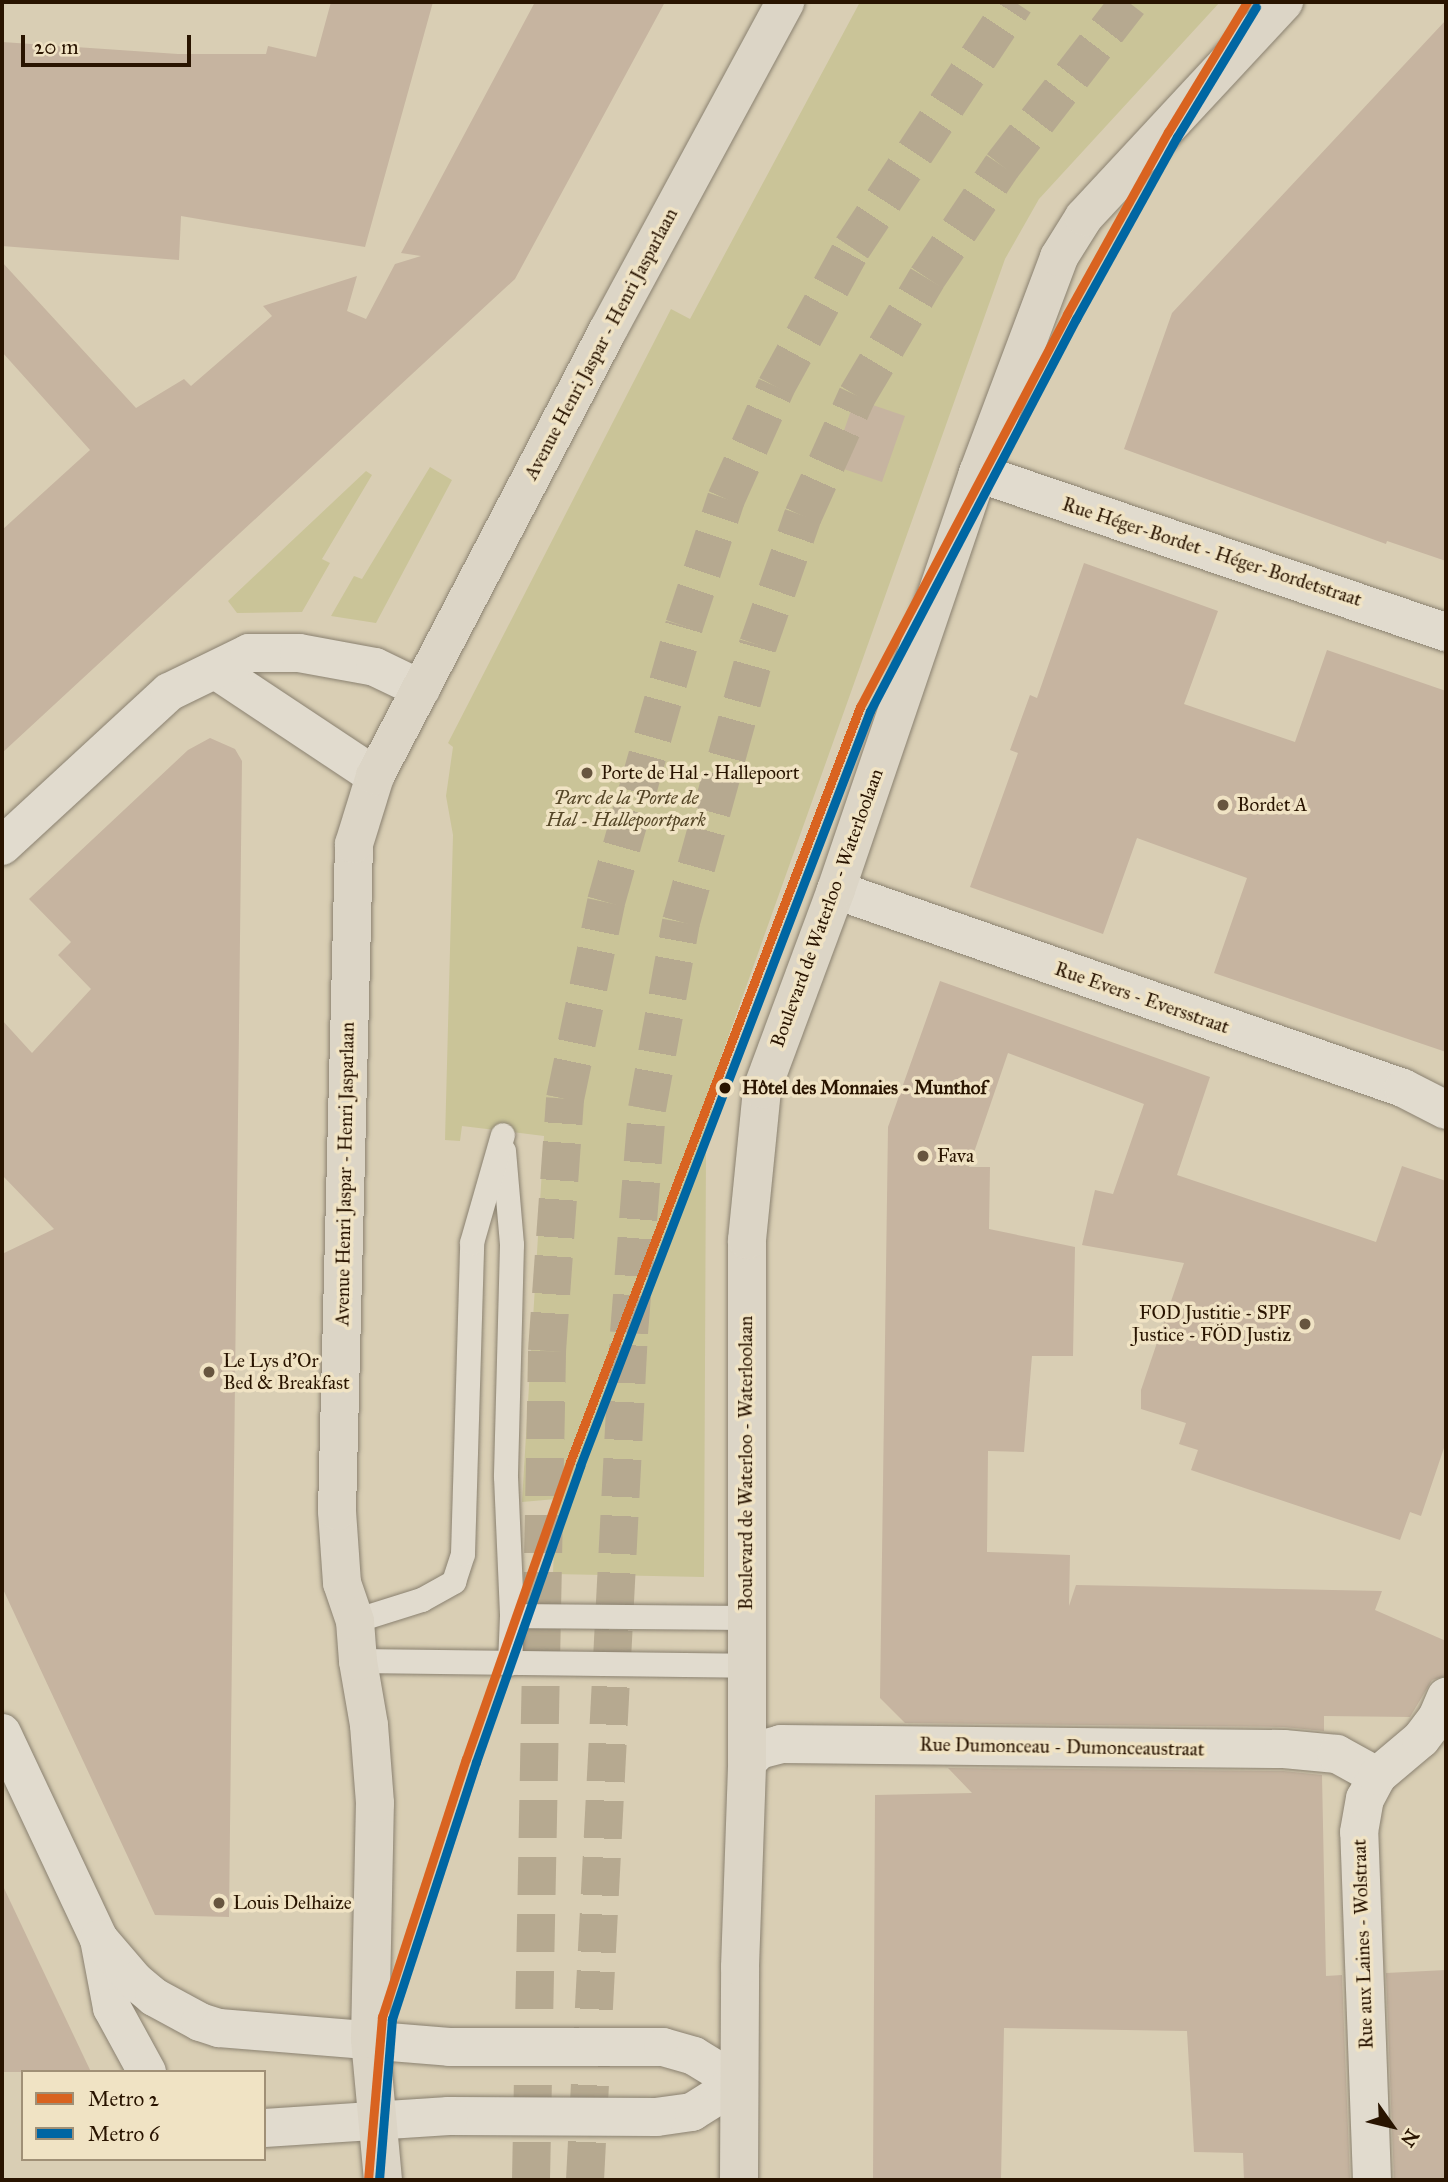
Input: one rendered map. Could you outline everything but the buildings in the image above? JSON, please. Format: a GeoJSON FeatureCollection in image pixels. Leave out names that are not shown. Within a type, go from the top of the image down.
{"type":"FeatureCollection","features":[{"type":"Feature","properties":{"kind":"main road","name":"Avenue Henri Jaspar - Henri Jasparlaan"},"geometry":{"type":"LineString","coordinates":[[383,2180],[370,2039],[375,1803],[369,1726],[358,1661],[355,1621],[342,1583],[337,1511],[354,844],[375,776],[619,309],[785,2]]}},
{"type":"Feature","properties":{"kind":"main road","name":"Boulevard de Waterloo - Waterloolaan"},"geometry":{"type":"LineString","coordinates":[[739,2180],[738,2084],[747,1762],[747,1240],[762,1090],[836,890],[978,473],[1059,257],[1084,217],[1283,2]]}},
{"type":"Feature","properties":{"kind":"street","name":"Rue Héger-Bordet - Héger-Bordetstraat"},"geometry":{"type":"LineString","coordinates":[[978,473],[1446,632]]}},
{"type":"Feature","properties":{"kind":"street"},"geometry":{"type":"LineString","coordinates":[[2,846],[169,692],[206,673],[217,671],[249,653],[299,653],[375,667],[421,689]]}},
{"type":"Feature","properties":{"kind":"street"},"geometry":{"type":"LineString","coordinates":[[217,671],[375,776]]}},
{"type":"Feature","properties":{"kind":"street","name":"Rue Evers - Eversstraat"},"geometry":{"type":"LineString","coordinates":[[836,890],[1403,1088],[1446,1110]]}},
{"type":"Feature","properties":{"kind":"street","name":"Rue aux Laines - Wolstraat"},"geometry":{"type":"LineString","coordinates":[[1372,2180],[1359,1832],[1365,1799],[1377,1776],[1421,1739],[1437,1718],[1446,1697]]}},
{"type":"Feature","properties":{"kind":"street"},"geometry":{"type":"LineString","coordinates":[[2,1733],[99,1940],[112,2008],[146,2070]]}},
{"type":"Feature","properties":{"kind":"street","name":"Rue Dumonceau - Dumonceaustraat"},"geometry":{"type":"LineString","coordinates":[[747,1762],[759,1750],[781,1744],[1284,1749],[1337,1754],[1377,1776]]}},
{"type":"Feature","properties":{"kind":"street"},"geometry":{"type":"LineString","coordinates":[[99,1940],[135,1981],[154,1997],[200,2022],[219,2028],[449,2047],[663,2047],[694,2056],[738,2084],[692,2112],[657,2118],[376,2118],[266,2127]]}},
{"type":"Feature","properties":{"kind":"lane"},"geometry":{"type":"LineString","coordinates":[[355,1621],[422,1600],[454,1582],[460,1563],[472,1243],[503,1135],[512,1245],[506,1477],[512,1616],[510,1664]]}},
{"type":"Feature","properties":{"kind":"lane"},"geometry":{"type":"LineString","coordinates":[[512,1616],[746,1618]]}},
{"type":"Feature","properties":{"kind":"lane"},"geometry":{"type":"LineString","coordinates":[[358,1661],[746,1666]]}},
{"type":"Feature","properties":{"kind":"green space","name":"Parc de la Porte de Hal - Hallepoortpark"},"geometry":{"type":"Polygon","coordinates":[[[860,2],[1220,2],[1039,199],[1005,259],[719,1063],[706,1152],[704,1577],[553,1574],[556,1499],[522,1502],[544,1136],[462,1126],[460,1141],[445,1140],[453,835],[446,796],[453,747],[448,743],[671,309],[690,319],[860,2]]]}},
{"type":"Feature","properties":{"kind":"green space"},"geometry":{"type":"Polygon","coordinates":[[[430,467],[452,480],[376,623],[331,616],[354,576],[362,579],[430,467]]]}},
{"type":"Feature","properties":{"kind":"green space"},"geometry":{"type":"Polygon","coordinates":[[[366,471],[372,475],[322,559],[330,563],[302,612],[237,613],[228,601],[366,471]]]}},
{"type":"Feature","properties":{"kind":"tunnel"},"geometry":{"type":"LineString","coordinates":[[531,2180],[547,1351],[565,1099],[606,902],[684,626],[726,499],[776,387],[852,248],[1015,2]]}},
{"type":"Feature","properties":{"kind":"tunnel"},"geometry":{"type":"LineString","coordinates":[[585,2180],[629,1333],[647,1109],[681,922],[758,645],[803,516],[857,396],[927,278],[1002,166],[1129,2]]}},
{"type":"Feature","properties":{"kind":"metro line","name":"2"},"geometry":{"type":"LineString","coordinates":[[368,2180],[382,2017],[466,1759],[570,1462],[860,707],[1067,314],[1168,132],[1247,2]]}},
{"type":"Feature","properties":{"kind":"metro line","name":"6"},"geometry":{"type":"LineString","coordinates":[[379,2180],[392,2019],[476,1762],[580,1466],[870,711],[1076,319],[1177,137],[1256,7]]}},
{"type":"Feature","properties":{"kind":"place","name":"Porte de Hal - Hallepoort"},"geometry":{"type":"Point","coordinates":[587,773]}},
{"type":"Feature","properties":{"kind":"place","name":"Bordet A"},"geometry":{"type":"Point","coordinates":[1223,805]}},
{"type":"Feature","properties":{"kind":"place","name":"Hôtel des Monnaies - Munthof"},"geometry":{"type":"Point","coordinates":[725,1088]}},
{"type":"Feature","properties":{"kind":"place","name":"Fava"},"geometry":{"type":"Point","coordinates":[923,1156]}},
{"type":"Feature","properties":{"kind":"place","name":"FOD Justitie - SPF Justice - FÖD Justiz"},"geometry":{"type":"Point","coordinates":[1305,1324]}},
{"type":"Feature","properties":{"kind":"place","name":"Le Lys d'Or Bed & Breakfast"},"geometry":{"type":"Point","coordinates":[209,1372]}},
{"type":"Feature","properties":{"kind":"place","name":"Louis Delhaize"},"geometry":{"type":"Point","coordinates":[219,1903]}}]}
